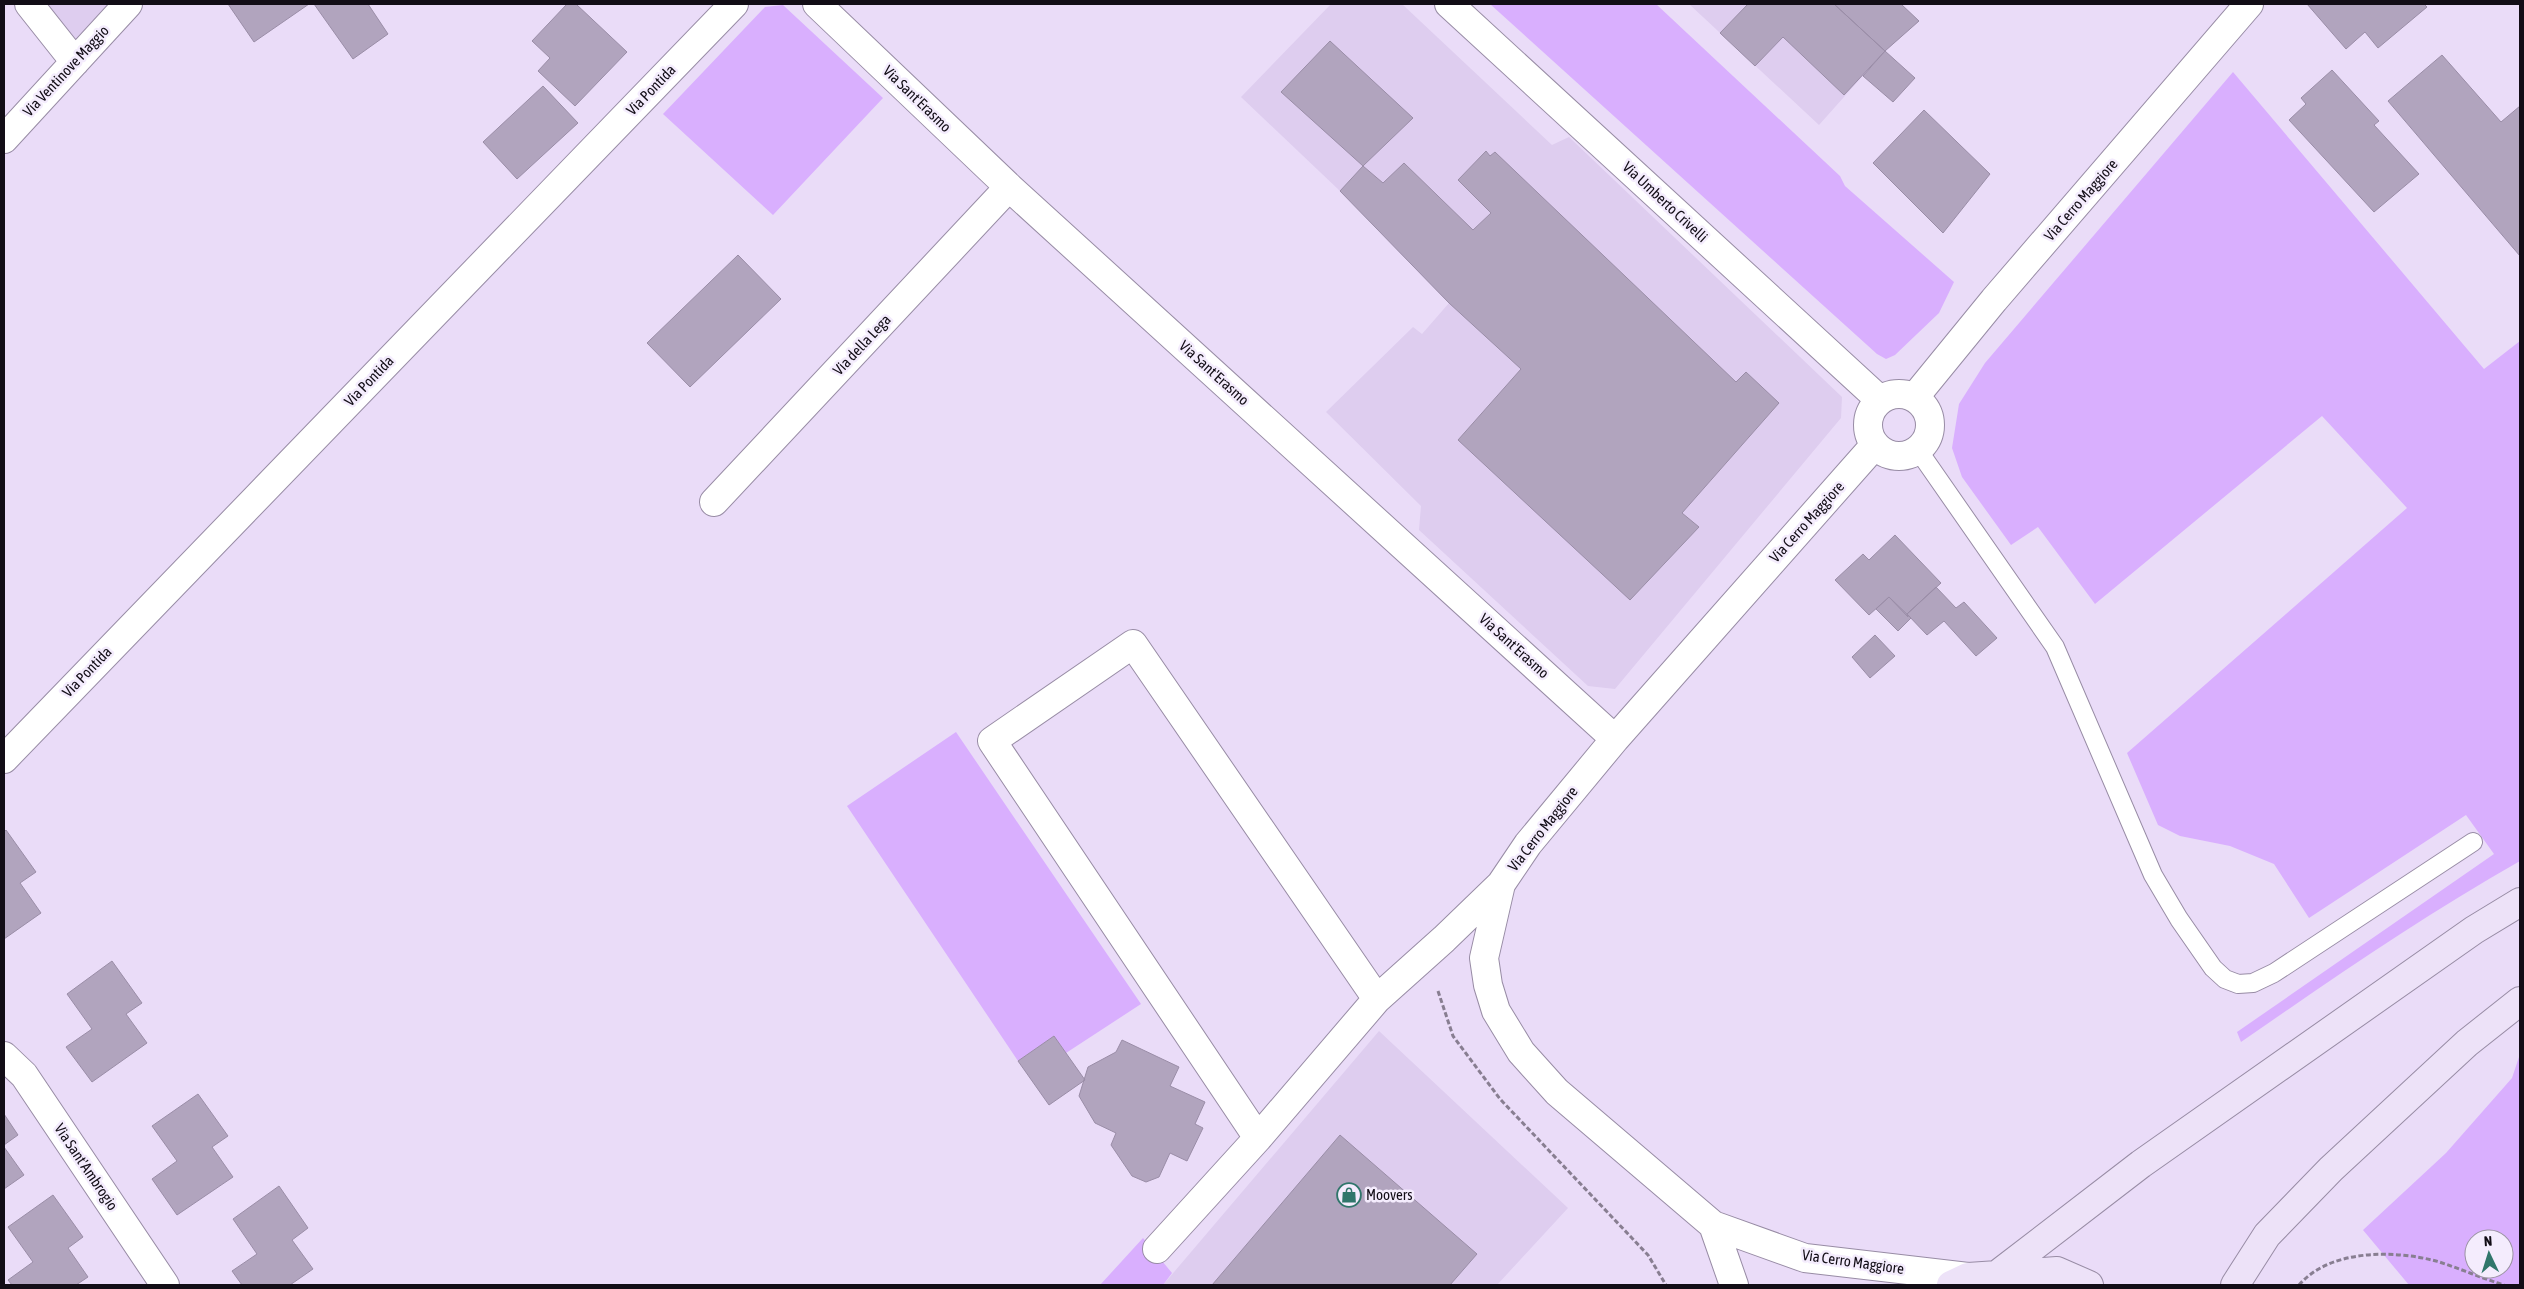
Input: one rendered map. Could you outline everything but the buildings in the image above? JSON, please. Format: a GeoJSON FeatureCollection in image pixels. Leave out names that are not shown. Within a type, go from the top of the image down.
{"type":"FeatureCollection","features":[{"type":"Feature","properties":{"kind":"street"},"geometry":{"type":"LineString","coordinates":[[29,4],[75,62]]}},
{"type":"Feature","properties":{"kind":"street","name":"Via Ventinove Maggio"},"geometry":{"type":"LineString","coordinates":[[4,139],[128,4]]}},
{"type":"Feature","properties":{"kind":"street","name":"Via Pontida"},"geometry":{"type":"LineString","coordinates":[[4,759],[734,4]]}},
{"type":"Feature","properties":{"kind":"street","name":"Via Sant'Erasmo"},"geometry":{"type":"LineString","coordinates":[[817,4],[1009,187],[1614,739]]}},
{"type":"Feature","properties":{"kind":"street","name":"Via Umberto Crivelli"},"geometry":{"type":"LineString","coordinates":[[1449,4],[1880,400]]}},
{"type":"Feature","properties":{"kind":"street","name":"Via Cerro Maggiore"},"geometry":{"type":"LineString","coordinates":[[1914,398],[1994,300],[2249,4]]}},
{"type":"Feature","properties":{"kind":"street","name":"Via della Lega"},"geometry":{"type":"LineString","coordinates":[[714,502],[1009,187]]}},
{"type":"Feature","properties":{"kind":"street"},"geometry":{"type":"LineString","coordinates":[[1897,394],[1914,398],[1928,413],[1930,423],[1925,443],[1918,450],[1900,457],[1891,456],[1874,446],[1869,437],[1868,417],[1880,400],[1897,394]]}},
{"type":"Feature","properties":{"kind":"street","name":"Via Cerro Maggiore"},"geometry":{"type":"LineString","coordinates":[[1874,446],[1614,739],[1528,844],[1501,884],[1484,958],[1488,985],[1496,1011],[1521,1052],[1557,1092],[1713,1225],[1805,1258],[1960,1281]]}},
{"type":"Feature","properties":{"kind":"street"},"geometry":{"type":"LineString","coordinates":[[1258,1138],[992,741],[1133,644],[1377,999]]}},
{"type":"Feature","properties":{"kind":"street"},"geometry":{"type":"LineString","coordinates":[[1157,1249],[1258,1138],[1377,999],[1501,884]]}},
{"type":"Feature","properties":{"kind":"street"},"geometry":{"type":"LineString","coordinates":[[1998,1274],[2141,1164],[2474,930],[2520,902]]}},
{"type":"Feature","properties":{"kind":"street"},"geometry":{"type":"LineString","coordinates":[[2235,1285],[2267,1235],[2331,1169],[2467,1043],[2520,1001]]}},
{"type":"Feature","properties":{"kind":"street","name":"Via Sant'Ambrogio"},"geometry":{"type":"LineString","coordinates":[[4,1056],[24,1075],[163,1284]]}},
{"type":"Feature","properties":{"kind":"street"},"geometry":{"type":"LineString","coordinates":[[1713,1225],[1734,1285]]}},
{"type":"Feature","properties":{"kind":"street"},"geometry":{"type":"LineString","coordinates":[[1960,1281],[1998,1274],[2057,1271],[2089,1285]]}},
{"type":"Feature","properties":{"kind":"lane"},"geometry":{"type":"LineString","coordinates":[[1918,450],[2055,647],[2153,875],[2179,919],[2213,968],[2225,979],[2238,984],[2253,982],[2274,973],[2473,842]]}},
{"type":"Feature","properties":{"kind":"path"},"geometry":{"type":"LineString","coordinates":[[1419,962],[1432,977],[1452,1036],[1467,1057],[1500,1099],[1648,1255],[1666,1285]]}},
{"type":"Feature","properties":{"kind":"path"},"geometry":{"type":"LineString","coordinates":[[2299,1285],[2316,1271],[2363,1255],[2402,1256],[2435,1261],[2504,1285]]}},
{"type":"Feature","properties":{"kind":"shaded area"},"geometry":{"type":"Polygon","coordinates":[[[43,4],[113,4],[75,44],[43,4]]]}},
{"type":"Feature","properties":{"kind":"shaded area"},"geometry":{"type":"Polygon","coordinates":[[[1331,4],[1402,4],[1552,145],[1569,137],[1842,397],[1841,418],[1615,689],[1588,686],[1419,530],[1421,506],[1326,412],[1413,327],[1422,334],[1449,303],[1340,191],[1241,97],[1331,4]]]}},
{"type":"Feature","properties":{"kind":"shaded area"},"geometry":{"type":"Polygon","coordinates":[[[1490,4],[1656,4],[1840,176],[1845,186],[1954,282],[1939,313],[1895,355],[1886,359],[1877,354],[1490,4]]]}},
{"type":"Feature","properties":{"kind":"shaded area"},"geometry":{"type":"Polygon","coordinates":[[[1689,4],[1901,4],[1919,21],[1885,51],[1819,125],[1689,4]]]}},
{"type":"Feature","properties":{"kind":"shaded area"},"geometry":{"type":"Polygon","coordinates":[[[783,5],[883,98],[773,215],[663,114],[765,7],[783,5]]]}},
{"type":"Feature","properties":{"kind":"shaded area"},"geometry":{"type":"Polygon","coordinates":[[[2233,72],[2484,369],[2520,341],[2520,861],[2413,926],[2241,1042],[2237,1032],[2494,854],[2466,815],[2309,918],[2274,864],[2230,846],[2180,836],[2158,825],[2127,753],[2407,508],[2322,416],[2095,604],[2038,527],[2011,545],[1962,477],[1952,448],[1959,404],[1985,363],[2233,72]]]}},
{"type":"Feature","properties":{"kind":"shaded area"},"geometry":{"type":"Polygon","coordinates":[[[956,732],[1141,1004],[1066,1053],[1054,1036],[1018,1061],[847,806],[956,732]]]}},
{"type":"Feature","properties":{"kind":"shaded area"},"geometry":{"type":"Polygon","coordinates":[[[1379,1031],[1568,1208],[1497,1285],[1163,1285],[1379,1031]]]}},
{"type":"Feature","properties":{"kind":"shaded area"},"geometry":{"type":"Polygon","coordinates":[[[2520,1054],[2520,1285],[2409,1285],[2363,1230],[2446,1153],[2512,1078],[2520,1054]]]}},
{"type":"Feature","properties":{"kind":"shaded area"},"geometry":{"type":"Polygon","coordinates":[[[1143,1238],[1172,1273],[1163,1285],[1100,1285],[1143,1238]]]}},
{"type":"Feature","properties":{"kind":"place","name":"Moovers"},"geometry":{"type":"Point","coordinates":[1349,1195]}}]}
